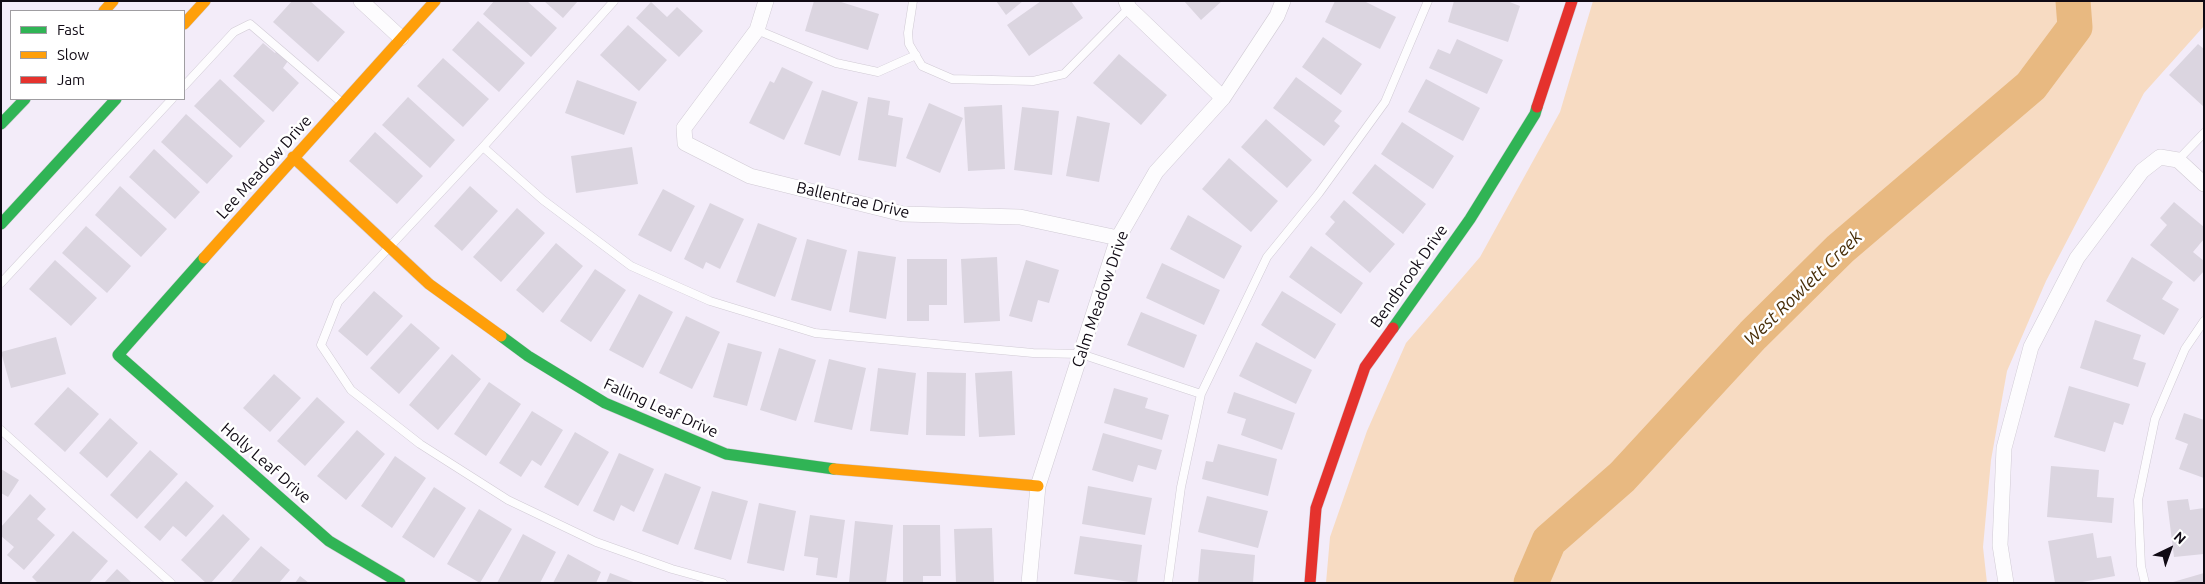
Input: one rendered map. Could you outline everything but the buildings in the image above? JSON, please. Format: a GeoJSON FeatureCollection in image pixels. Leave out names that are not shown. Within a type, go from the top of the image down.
{"type":"FeatureCollection","features":[{"type":"Feature","properties":{"kind":"street"},"geometry":{"type":"LineString","coordinates":[[185,23],[205,1]]}},
{"type":"Feature","properties":{"kind":"street"},"geometry":{"type":"LineString","coordinates":[[361,1],[402,38]]}},
{"type":"Feature","properties":{"kind":"street","name":"Lee Meadow Drive"},"geometry":{"type":"LineString","coordinates":[[118,355],[293,157],[435,1]]}},
{"type":"Feature","properties":{"kind":"street"},"geometry":{"type":"LineString","coordinates":[[757,30],[766,1]]}},
{"type":"Feature","properties":{"kind":"street","name":"Calm Meadow Drive"},"geometry":{"type":"LineString","coordinates":[[1029,583],[1038,486],[1118,238],[1156,172],[1222,98],[1277,16],[1283,1]]}},
{"type":"Feature","properties":{"kind":"street","name":"Bendbrook Drive"},"geometry":{"type":"LineString","coordinates":[[1310,583],[1316,508],[1365,367],[1470,219],[1535,114],[1572,1]]}},
{"type":"Feature","properties":{"kind":"street"},"geometry":{"type":"LineString","coordinates":[[1127,4],[1222,98]]}},
{"type":"Feature","properties":{"kind":"street","name":"Ballentrae Drive"},"geometry":{"type":"LineString","coordinates":[[757,30],[684,128],[685,143],[750,176],[903,214],[1020,217],[1118,238]]}},
{"type":"Feature","properties":{"kind":"street"},"geometry":{"type":"LineString","coordinates":[[1,124],[23,100]]}},
{"type":"Feature","properties":{"kind":"street"},"geometry":{"type":"LineString","coordinates":[[1,224],[115,100]]}},
{"type":"Feature","properties":{"kind":"street","name":"Falling Leaf Drive"},"geometry":{"type":"LineString","coordinates":[[293,157],[429,284],[528,356],[605,403],[726,454],[852,472],[1038,486]]}},
{"type":"Feature","properties":{"kind":"street"},"geometry":{"type":"LineString","coordinates":[[2006,583],[2000,546],[2004,448],[2031,347],[2077,258],[2142,172],[2160,157],[2178,160],[2204,184]]}},
{"type":"Feature","properties":{"kind":"street","name":"Holly Leaf Drive"},"geometry":{"type":"LineString","coordinates":[[118,355],[329,540],[400,583]]}},
{"type":"Feature","properties":{"kind":"lane"},"geometry":{"type":"LineString","coordinates":[[614,1],[483,147],[338,302],[321,345],[351,390],[420,444],[508,500],[596,542],[672,569],[723,583]]}},
{"type":"Feature","properties":{"kind":"lane"},"geometry":{"type":"LineString","coordinates":[[913,1],[908,33],[909,44],[922,66],[952,79],[1033,82],[1064,74],[1127,4]]}},
{"type":"Feature","properties":{"kind":"lane"},"geometry":{"type":"LineString","coordinates":[[1168,583],[1181,487],[1201,394],[1267,257],[1320,193],[1385,102],[1428,1]]}},
{"type":"Feature","properties":{"kind":"lane"},"geometry":{"type":"LineString","coordinates":[[185,85],[234,32],[250,24],[342,103]]}},
{"type":"Feature","properties":{"kind":"lane"},"geometry":{"type":"LineString","coordinates":[[757,30],[836,63],[878,72],[916,55]]}},
{"type":"Feature","properties":{"kind":"lane"},"geometry":{"type":"LineString","coordinates":[[1,283],[171,100]]}},
{"type":"Feature","properties":{"kind":"lane"},"geometry":{"type":"LineString","coordinates":[[2178,160],[2204,133]]}},
{"type":"Feature","properties":{"kind":"lane"},"geometry":{"type":"LineString","coordinates":[[483,147],[543,200],[631,266],[710,301],[815,333],[1033,353],[1081,354],[1201,394]]}},
{"type":"Feature","properties":{"kind":"lane"},"geometry":{"type":"LineString","coordinates":[[2145,583],[2141,566],[2138,500],[2155,419],[2185,349],[2204,321]]}},
{"type":"Feature","properties":{"kind":"lane"},"geometry":{"type":"LineString","coordinates":[[1,430],[171,583]]}},
{"type":"Feature","properties":{"kind":"shaded area"},"geometry":{"type":"Polygon","coordinates":[[[1593,1],[2204,1],[2204,26],[2144,93],[2046,281],[2007,371],[1991,460],[1983,547],[1987,583],[1326,583],[1330,537],[1367,431],[1406,343],[1480,257],[1560,112],[1593,1]]]}},
{"type":"Feature","properties":{"kind":"waterway","name":"West Rowlett Creek"},"geometry":{"type":"LineString","coordinates":[[1531,583],[1549,541],[1622,477],[1753,335],[1840,249],[2031,86],[2075,27],[2073,1]]}},
{"type":"Feature","properties":{"kind":"traffic: fast"},"geometry":{"type":"LineString","coordinates":[[1,124],[24,100]]}},
{"type":"Feature","properties":{"kind":"traffic: fast"},"geometry":{"type":"LineString","coordinates":[[1,224],[115,100]]}},
{"type":"Feature","properties":{"kind":"traffic: fast"},"geometry":{"type":"LineString","coordinates":[[1393,328],[1470,219],[1535,114],[1537,107]]}},
{"type":"Feature","properties":{"kind":"traffic: fast"},"geometry":{"type":"LineString","coordinates":[[204,258],[118,355],[329,541],[400,583]]}},
{"type":"Feature","properties":{"kind":"traffic: fast"},"geometry":{"type":"LineString","coordinates":[[501,336],[528,356],[605,403],[726,454],[834,469]]}},
{"type":"Feature","properties":{"kind":"traffic: slow"},"geometry":{"type":"LineString","coordinates":[[105,10],[113,1]]}},
{"type":"Feature","properties":{"kind":"traffic: slow"},"geometry":{"type":"LineString","coordinates":[[185,23],[205,1]]}},
{"type":"Feature","properties":{"kind":"traffic: slow"},"geometry":{"type":"LineString","coordinates":[[204,258],[435,1]]}},
{"type":"Feature","properties":{"kind":"traffic: slow"},"geometry":{"type":"LineString","coordinates":[[293,157],[429,284],[501,336]]}},
{"type":"Feature","properties":{"kind":"traffic: slow"},"geometry":{"type":"LineString","coordinates":[[834,469],[1038,486]]}},
{"type":"Feature","properties":{"kind":"traffic: jam"},"geometry":{"type":"LineString","coordinates":[[1537,107],[1572,1]]}},
{"type":"Feature","properties":{"kind":"traffic: jam"},"geometry":{"type":"LineString","coordinates":[[1310,583],[1316,508],[1365,367],[1393,328]]}}]}
